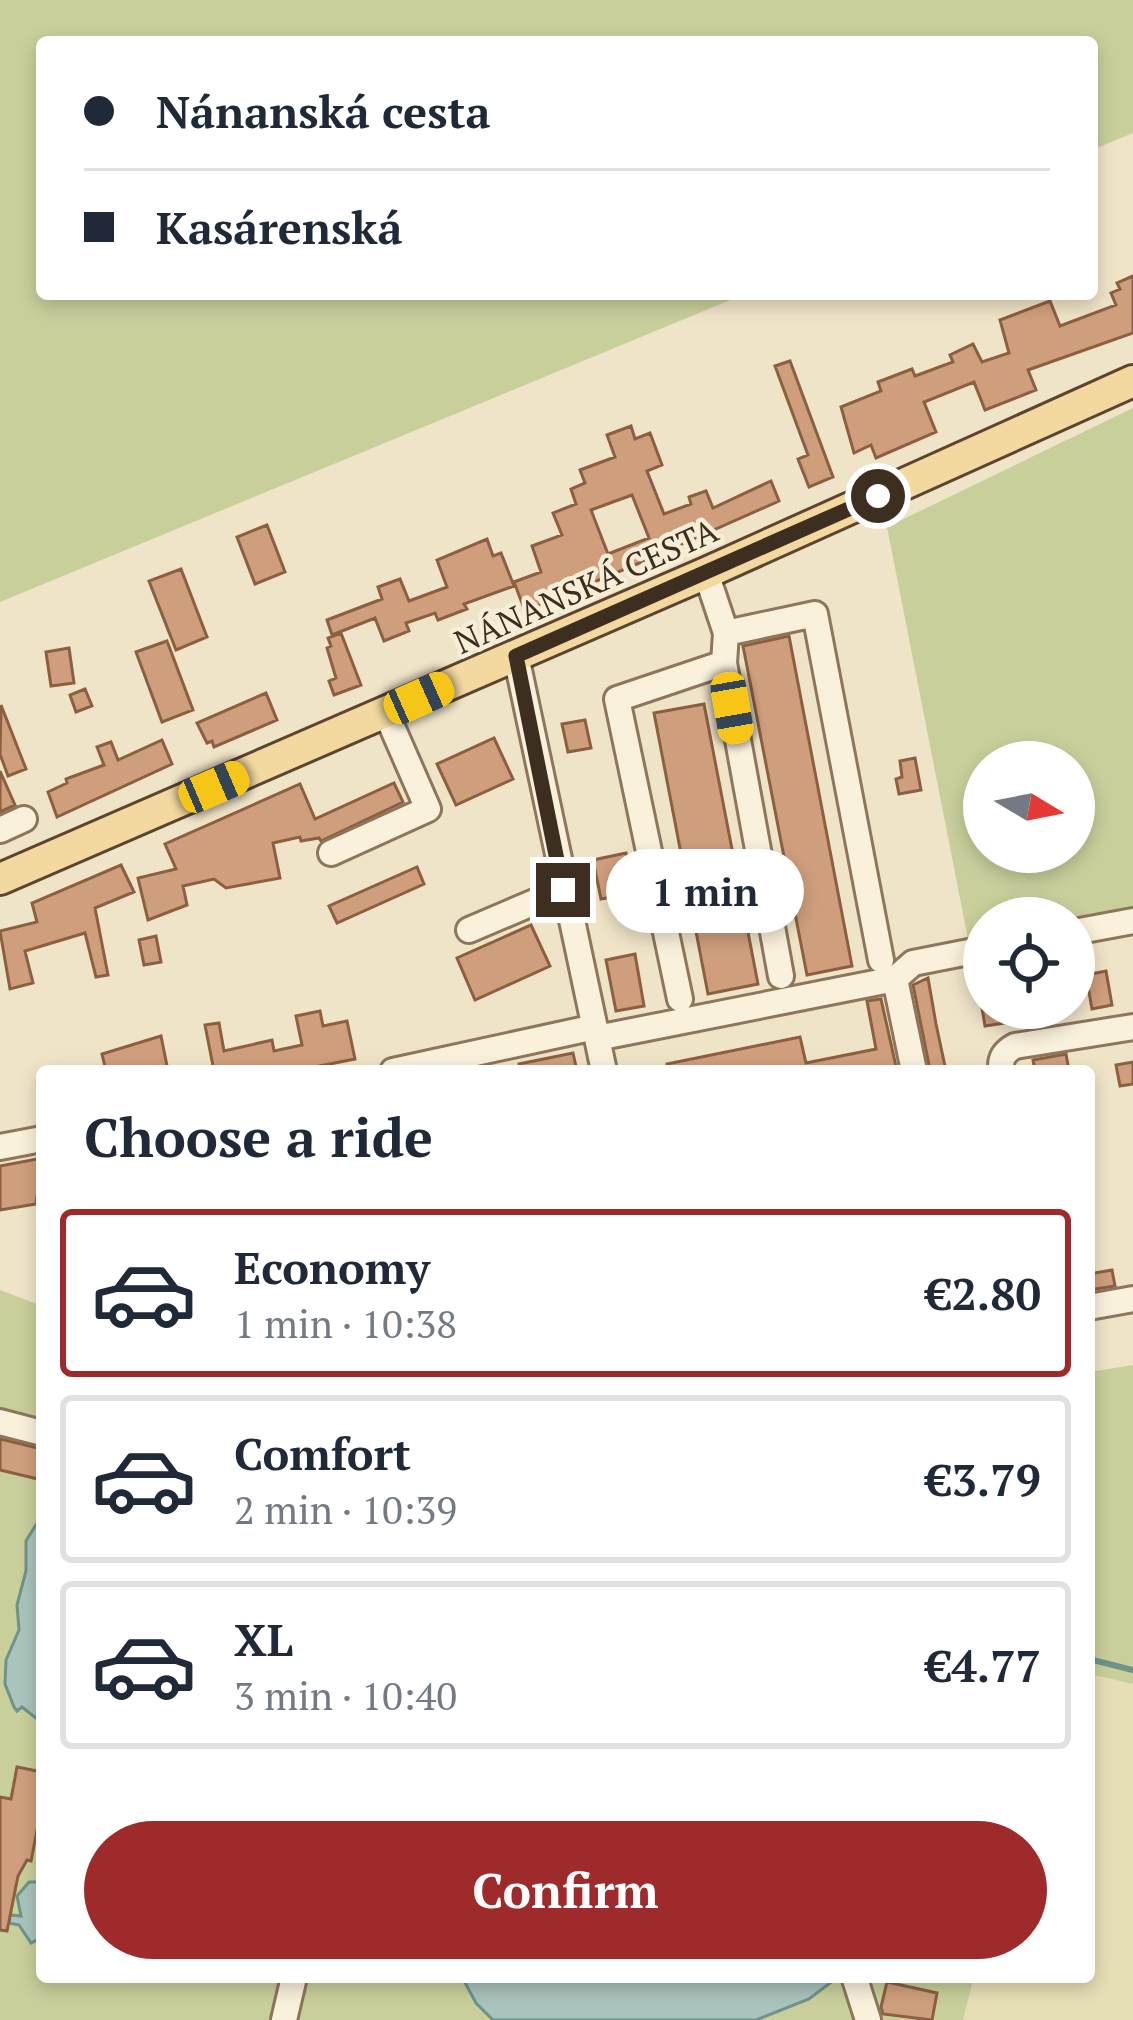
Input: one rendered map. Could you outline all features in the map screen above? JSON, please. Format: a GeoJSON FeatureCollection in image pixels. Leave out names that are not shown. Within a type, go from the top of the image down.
{"type":"FeatureCollection","features":[{"type":"Feature","properties":{"kind":"main road","name":"NÁNANSKÁ CESTA"},"geometry":{"type":"LineString","coordinates":[[0,879],[1133,382]]}},
{"type":"Feature","properties":{"kind":"street"},"geometry":{"type":"LineString","coordinates":[[706,573],[726,633],[724,663],[781,976]]}},
{"type":"Feature","properties":{"kind":"street"},"geometry":{"type":"LineString","coordinates":[[726,633],[815,614],[888,969],[912,1065]]}},
{"type":"Feature","properties":{"kind":"street"},"geometry":{"type":"LineString","coordinates":[[516,656],[603,1065]]}},
{"type":"Feature","properties":{"kind":"street"},"geometry":{"type":"LineString","coordinates":[[680,999],[617,699],[724,663]]}},
{"type":"Feature","properties":{"kind":"street"},"geometry":{"type":"LineString","coordinates":[[331,853],[428,809],[386,712]]}},
{"type":"Feature","properties":{"kind":"street"},"geometry":{"type":"LineString","coordinates":[[469,930],[563,890]]}},
{"type":"Feature","properties":{"kind":"street"},"geometry":{"type":"LineString","coordinates":[[1095,928],[1133,921]]}},
{"type":"Feature","properties":{"kind":"street"},"geometry":{"type":"LineString","coordinates":[[425,1065],[963,954]]}},
{"type":"Feature","properties":{"kind":"street"},"geometry":{"type":"LineString","coordinates":[[1000,1065],[1006,1050],[1015,1046],[1133,1027]]}},
{"type":"Feature","properties":{"kind":"street"},"geometry":{"type":"LineString","coordinates":[[0,1147],[36,1140]]}},
{"type":"Feature","properties":{"kind":"street"},"geometry":{"type":"LineString","coordinates":[[1095,1306],[1133,1299]]}},
{"type":"Feature","properties":{"kind":"street"},"geometry":{"type":"LineString","coordinates":[[0,1422],[36,1431]]}},
{"type":"Feature","properties":{"kind":"street"},"geometry":{"type":"LineString","coordinates":[[284,2020],[293,1983]]}},
{"type":"Feature","properties":{"kind":"street"},"geometry":{"type":"LineString","coordinates":[[856,1983],[868,2020]]}},
{"type":"Feature","properties":{"kind":"shaded area"},"geometry":{"type":"Polygon","coordinates":[[[1095,1675],[1133,1684],[1133,2020],[963,2020],[972,1983],[1095,1983],[1095,1675]]]}},
{"type":"Feature","properties":{"kind":"green space"},"geometry":{"type":"Polygon","coordinates":[[[0,0],[1133,0],[1133,133],[1098,148],[1098,36],[36,36],[36,300],[730,300],[0,602],[0,0]]]}},
{"type":"Feature","properties":{"kind":"green space"},"geometry":{"type":"Polygon","coordinates":[[[1133,408],[1133,906],[1095,915],[1095,897],[963,897],[963,913],[887,527],[1133,408]]]}},
{"type":"Feature","properties":{"kind":"green space"},"geometry":{"type":"Polygon","coordinates":[[[0,1290],[36,1304],[36,1983],[972,1983],[963,2020],[0,2020],[0,1290]]]}},
{"type":"Feature","properties":{"kind":"green space"},"geometry":{"type":"Polygon","coordinates":[[[1133,1365],[1133,1684],[1095,1675],[1095,1371],[1133,1365]]]}},
{"type":"Feature","properties":{"kind":"water"},"geometry":{"type":"Polygon","coordinates":[[[36,1525],[36,1718],[22,1707],[17,1711],[5,1684],[6,1660],[19,1630],[17,1605],[26,1571],[26,1541],[36,1525]]]}},
{"type":"Feature","properties":{"kind":"water"},"geometry":{"type":"Polygon","coordinates":[[[29,1882],[36,1882],[36,1940],[31,1943],[19,1925],[9,1923],[10,1915],[21,1916],[17,1896],[29,1882]]]}},
{"type":"Feature","properties":{"kind":"water"},"geometry":{"type":"Polygon","coordinates":[[[465,1983],[830,1983],[809,1999],[756,2020],[493,2020],[465,1983]]]}},
{"type":"Feature","properties":{"kind":"building"},"geometry":{"type":"Polygon","coordinates":[[[1133,276],[1133,333],[1028,370],[1036,390],[985,410],[974,382],[924,402],[936,432],[876,458],[871,445],[854,453],[841,407],[881,391],[878,382],[912,369],[915,376],[953,362],[950,355],[973,344],[982,362],[1009,353],[1000,320],[1050,301],[1060,326],[1116,305],[1111,293],[1120,289],[1117,283],[1133,276]]]}},
{"type":"Feature","properties":{"kind":"building"},"geometry":{"type":"Polygon","coordinates":[[[790,361],[833,477],[809,487],[798,459],[808,455],[775,366],[790,361]]]}},
{"type":"Feature","properties":{"kind":"building"},"geometry":{"type":"Polygon","coordinates":[[[631,426],[635,439],[650,433],[662,465],[647,471],[664,514],[691,504],[689,497],[706,491],[713,508],[771,481],[779,501],[671,549],[674,555],[658,562],[656,556],[525,611],[514,582],[541,572],[532,546],[562,535],[553,513],[576,504],[571,489],[585,483],[580,470],[615,457],[607,435],[631,426]],[[632,495],[591,510],[608,554],[649,538],[632,495]]]}},
{"type":"Feature","properties":{"kind":"building"},"geometry":{"type":"Polygon","coordinates":[[[267,525],[285,572],[255,584],[237,537],[267,525]]]}},
{"type":"Feature","properties":{"kind":"building"},"geometry":{"type":"Polygon","coordinates":[[[487,539],[493,556],[501,553],[514,586],[464,604],[467,609],[438,620],[435,613],[406,623],[409,631],[384,641],[375,618],[332,635],[327,620],[382,599],[378,587],[400,579],[409,601],[447,587],[437,560],[487,539]]]}},
{"type":"Feature","properties":{"kind":"building"},"geometry":{"type":"Polygon","coordinates":[[[181,569],[207,637],[176,650],[149,581],[181,569]]]}},
{"type":"Feature","properties":{"kind":"building"},"geometry":{"type":"Polygon","coordinates":[[[341,633],[361,685],[334,695],[329,681],[336,678],[328,638],[341,633]]]}},
{"type":"Feature","properties":{"kind":"building"},"geometry":{"type":"Polygon","coordinates":[[[789,636],[852,966],[807,975],[743,646],[789,636]]]}},
{"type":"Feature","properties":{"kind":"building"},"geometry":{"type":"Polygon","coordinates":[[[167,641],[193,710],[162,722],[136,652],[167,641]]]}},
{"type":"Feature","properties":{"kind":"building"},"geometry":{"type":"Polygon","coordinates":[[[69,648],[74,683],[51,686],[46,652],[69,648]]]}},
{"type":"Feature","properties":{"kind":"building"},"geometry":{"type":"Polygon","coordinates":[[[85,689],[92,706],[76,712],[70,695],[85,689]]]}},
{"type":"Feature","properties":{"kind":"building"},"geometry":{"type":"Polygon","coordinates":[[[266,693],[277,720],[214,747],[212,741],[207,743],[197,723],[266,693]]]}},
{"type":"Feature","properties":{"kind":"building"},"geometry":{"type":"Polygon","coordinates":[[[704,704],[758,984],[708,994],[654,713],[704,704]]]}},
{"type":"Feature","properties":{"kind":"building"},"geometry":{"type":"Polygon","coordinates":[[[1,705],[26,769],[8,776],[0,754],[1,705]]]}},
{"type":"Feature","properties":{"kind":"building"},"geometry":{"type":"Polygon","coordinates":[[[585,720],[591,748],[568,752],[562,724],[585,720]]]}},
{"type":"Feature","properties":{"kind":"building"},"geometry":{"type":"Polygon","coordinates":[[[494,738],[513,779],[456,805],[437,764],[494,738]]]}},
{"type":"Feature","properties":{"kind":"building"},"geometry":{"type":"Polygon","coordinates":[[[162,740],[172,764],[57,817],[48,792],[67,783],[66,779],[104,765],[97,747],[111,742],[118,760],[162,740]]]}},
{"type":"Feature","properties":{"kind":"building"},"geometry":{"type":"Polygon","coordinates":[[[915,758],[921,790],[899,794],[900,761],[915,758]]]}},
{"type":"Feature","properties":{"kind":"building"},"geometry":{"type":"Polygon","coordinates":[[[0,771],[15,805],[0,812],[0,771]]]}},
{"type":"Feature","properties":{"kind":"building"},"geometry":{"type":"Polygon","coordinates":[[[394,783],[403,802],[321,841],[301,841],[300,837],[273,843],[280,878],[226,888],[214,879],[183,886],[187,905],[148,920],[138,878],[176,869],[165,844],[300,784],[315,819],[394,783]]]}},
{"type":"Feature","properties":{"kind":"building"},"geometry":{"type":"Polygon","coordinates":[[[626,853],[634,893],[601,899],[593,860],[626,853]]]}},
{"type":"Feature","properties":{"kind":"building"},"geometry":{"type":"Polygon","coordinates":[[[121,865],[134,892],[95,908],[108,975],[96,977],[85,933],[25,951],[33,983],[10,989],[0,931],[37,922],[32,903],[121,865]]]}},
{"type":"Feature","properties":{"kind":"building"},"geometry":{"type":"Polygon","coordinates":[[[417,867],[424,884],[337,923],[329,906],[417,867]]]}},
{"type":"Feature","properties":{"kind":"building"},"geometry":{"type":"Polygon","coordinates":[[[531,925],[550,966],[475,1000],[457,958],[531,925]]]}},
{"type":"Feature","properties":{"kind":"building"},"geometry":{"type":"Polygon","coordinates":[[[156,936],[161,962],[144,965],[139,940],[156,936]]]}},
{"type":"Feature","properties":{"kind":"building"},"geometry":{"type":"Polygon","coordinates":[[[635,954],[644,1006],[616,1011],[606,960],[635,954]]]}},
{"type":"Feature","properties":{"kind":"building"},"geometry":{"type":"Polygon","coordinates":[[[1106,971],[1112,1005],[1095,1008],[1095,973],[1106,971]]]}},
{"type":"Feature","properties":{"kind":"building"},"geometry":{"type":"Polygon","coordinates":[[[928,978],[945,1065],[929,1065],[913,985],[928,978]]]}},
{"type":"Feature","properties":{"kind":"building"},"geometry":{"type":"Polygon","coordinates":[[[881,999],[896,1065],[667,1065],[800,1037],[806,1063],[876,1049],[867,1001],[881,999]]]}},
{"type":"Feature","properties":{"kind":"building"},"geometry":{"type":"Polygon","coordinates":[[[320,1011],[323,1026],[347,1021],[355,1059],[324,1065],[213,1065],[205,1025],[219,1023],[224,1051],[272,1040],[274,1051],[302,1045],[296,1016],[320,1011]]]}},
{"type":"Feature","properties":{"kind":"building"},"geometry":{"type":"Polygon","coordinates":[[[161,1036],[167,1065],[105,1065],[102,1054],[161,1036]]]}},
{"type":"Feature","properties":{"kind":"building"},"geometry":{"type":"Polygon","coordinates":[[[573,1053],[576,1065],[519,1065],[573,1053]]]}},
{"type":"Feature","properties":{"kind":"building"},"geometry":{"type":"Polygon","coordinates":[[[1066,1054],[1068,1065],[1034,1065],[1033,1060],[1066,1054]]]}},
{"type":"Feature","properties":{"kind":"building"},"geometry":{"type":"Polygon","coordinates":[[[1133,1062],[1133,1084],[1120,1086],[1116,1065],[1133,1062]]]}},
{"type":"Feature","properties":{"kind":"building"},"geometry":{"type":"Polygon","coordinates":[[[36,1159],[36,1204],[0,1210],[0,1166],[36,1159]]]}},
{"type":"Feature","properties":{"kind":"building"},"geometry":{"type":"Polygon","coordinates":[[[1112,1270],[1115,1286],[1095,1289],[1095,1273],[1112,1270]]]}},
{"type":"Feature","properties":{"kind":"building"},"geometry":{"type":"Polygon","coordinates":[[[0,1439],[36,1448],[36,1479],[0,1470],[0,1439]]]}},
{"type":"Feature","properties":{"kind":"building"},"geometry":{"type":"Polygon","coordinates":[[[17,1767],[36,1771],[36,1836],[31,1861],[27,1860],[18,1876],[7,1931],[0,1930],[0,1797],[11,1799],[17,1767]]]}},
{"type":"Feature","properties":{"kind":"building"},"geometry":{"type":"Polygon","coordinates":[[[887,1983],[937,1993],[932,2020],[883,2014],[887,1983]]]}},
{"type":"Feature","properties":{"kind":"waterway"},"geometry":{"type":"LineString","coordinates":[[1095,1660],[1133,1670]]}},
{"type":"Feature","properties":{"kind":"route"},"geometry":{"type":"LineString","coordinates":[[563,890],[516,656],[878,496]]}}]}
